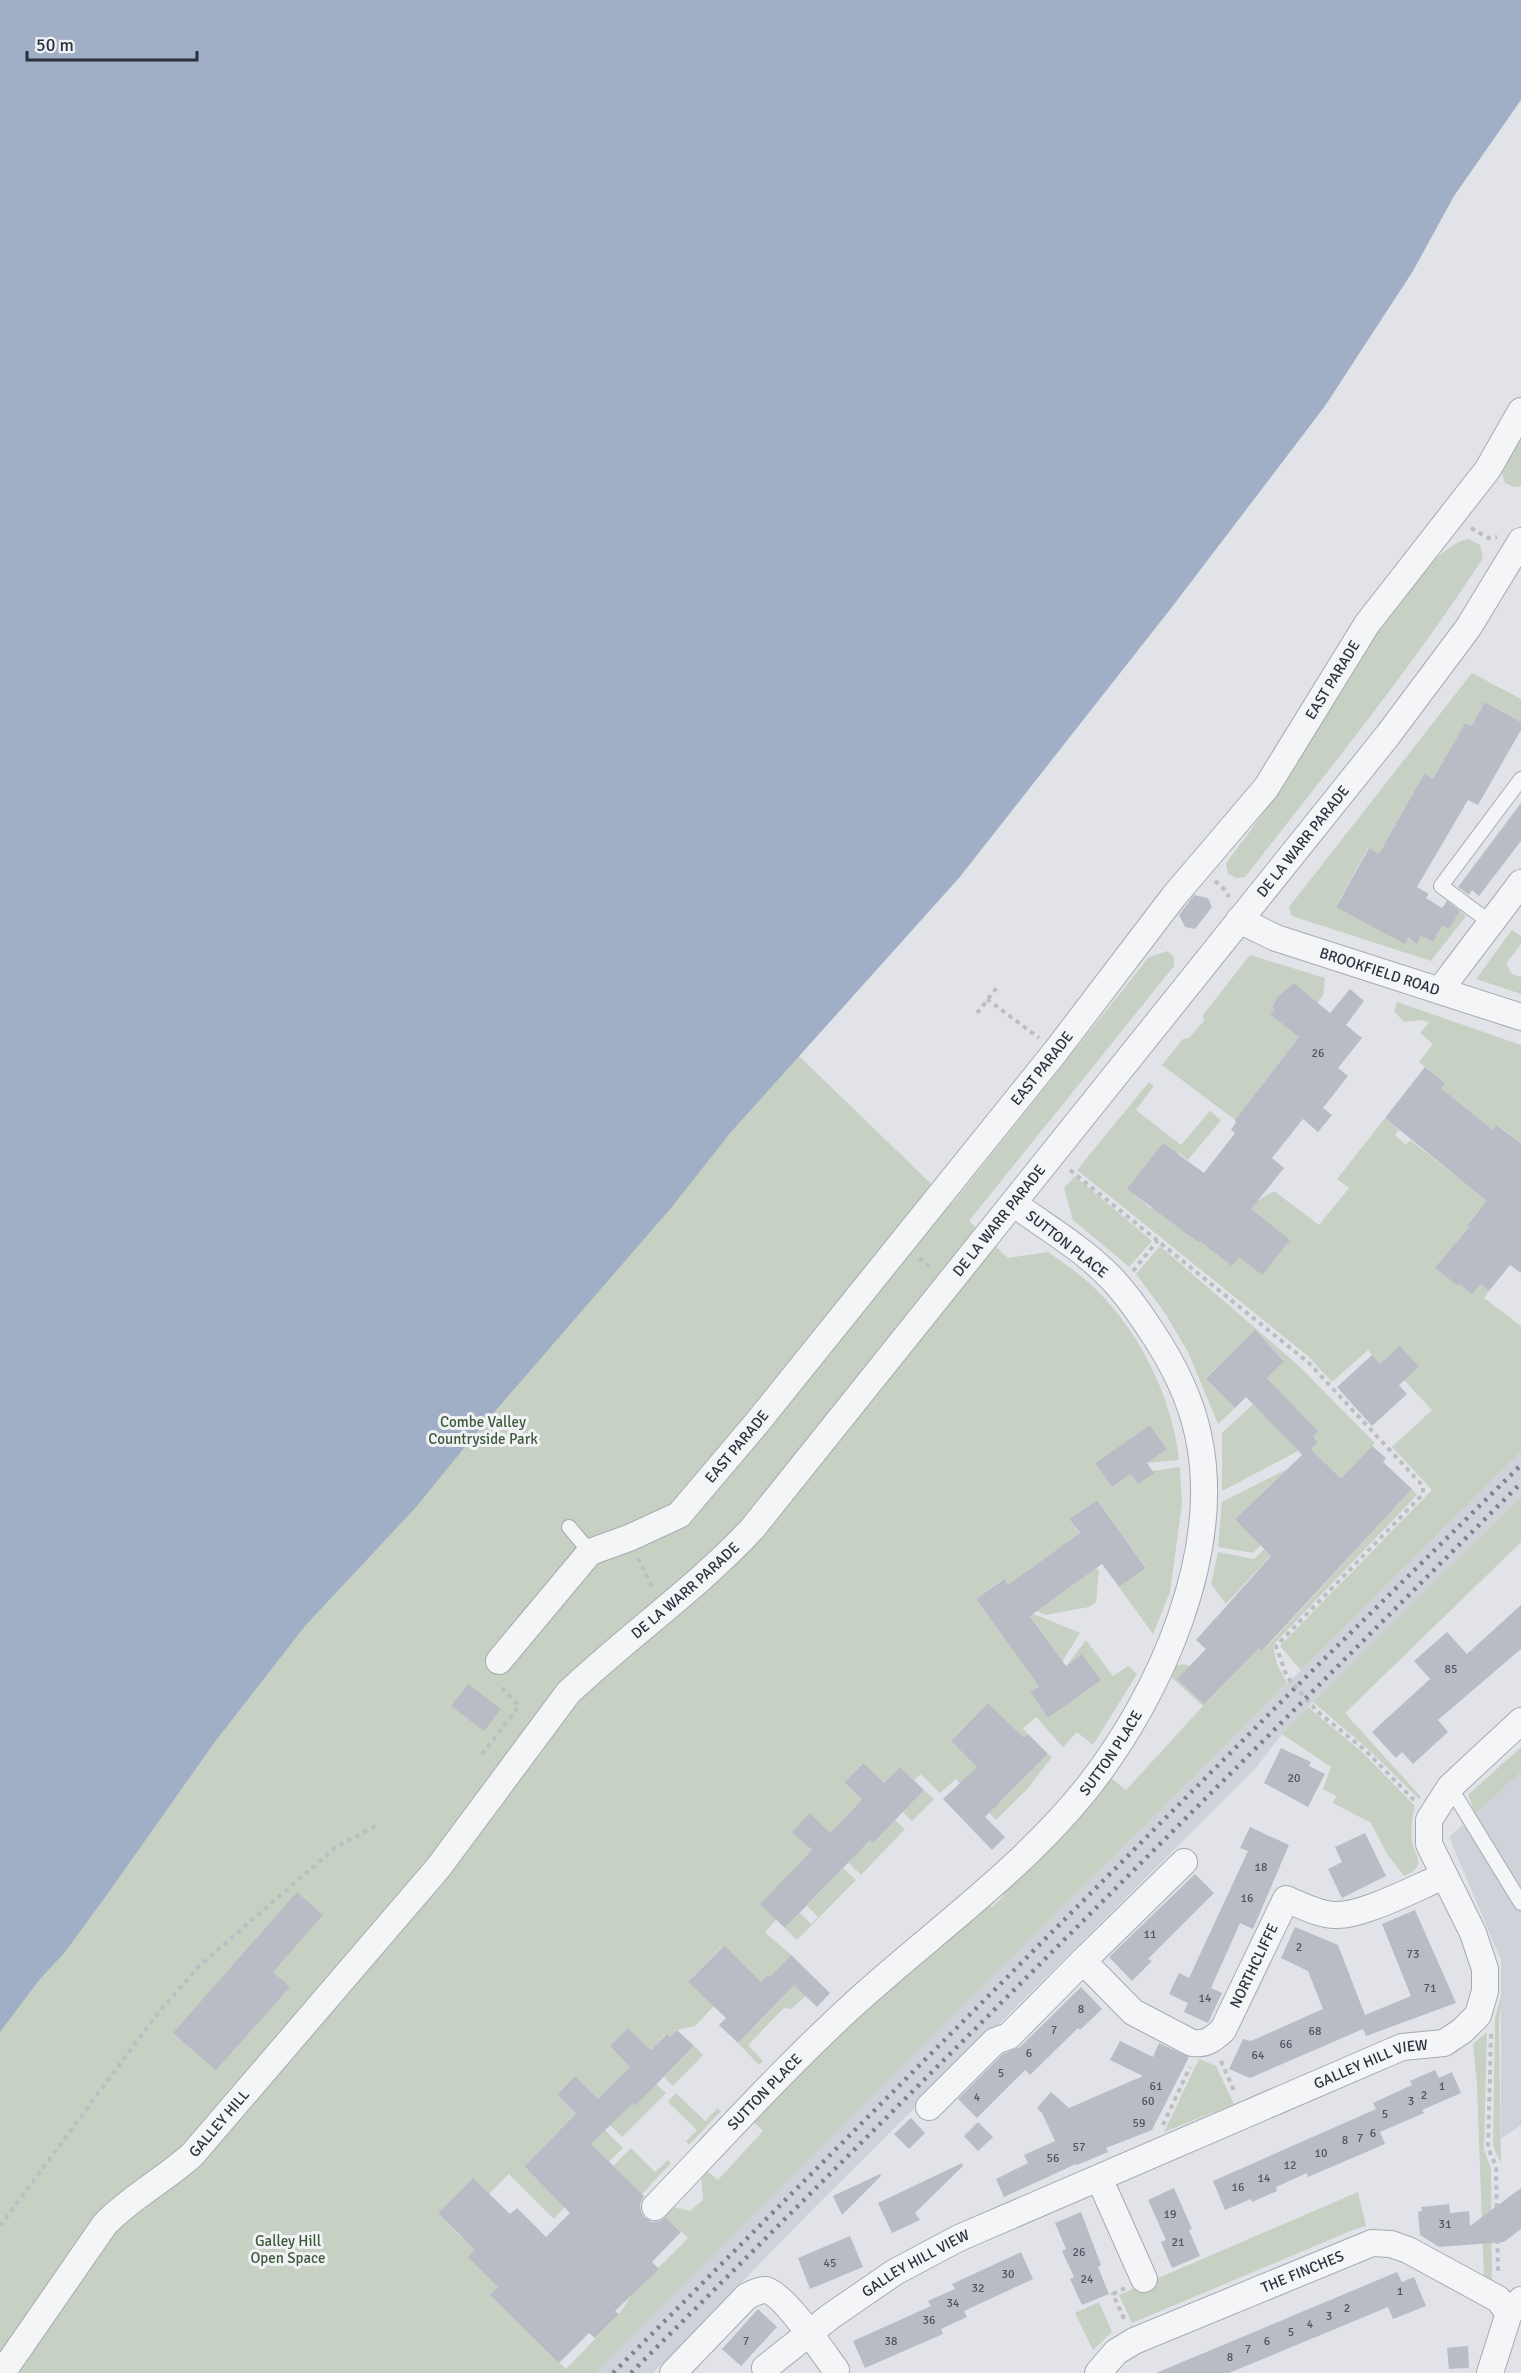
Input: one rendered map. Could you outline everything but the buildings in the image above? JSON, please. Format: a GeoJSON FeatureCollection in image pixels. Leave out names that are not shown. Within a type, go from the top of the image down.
{"type":"FeatureCollection","features":[{"type":"Feature","properties":{"kind":"street","name":"EAST PARADE"},"geometry":{"type":"LineString","coordinates":[[499,1661],[591,1552],[629,1538],[679,1515],[756,1424],[1056,1051],[1152,924],[1266,788],[1367,624],[1488,469],[1521,411]]}},
{"type":"Feature","properties":{"kind":"street","name":"DE LA WARR PARADE"},"geometry":{"type":"LineString","coordinates":[[438,1868],[568,1693],[594,1668],[723,1560],[752,1529],[1388,735],[1468,628],[1510,539]]}},
{"type":"Feature","properties":{"kind":"street"},"geometry":{"type":"LineString","coordinates":[[1440,990],[1521,883]]}},
{"type":"Feature","properties":{"kind":"street","name":"BROOKFIELD ROAD"},"geometry":{"type":"LineString","coordinates":[[1239,920],[1276,938],[1521,1017]]}},
{"type":"Feature","properties":{"kind":"street","name":"SUTTON PLACE"},"geometry":{"type":"LineString","coordinates":[[656,2207],[798,2056],[899,1964],[1001,1878],[1044,1834],[1096,1776],[1125,1733],[1154,1681],[1172,1639],[1198,1554],[1204,1509],[1203,1470],[1198,1433],[1172,1365],[1140,1314],[1120,1288],[1091,1260],[1013,1203]]}},
{"type":"Feature","properties":{"kind":"street"},"geometry":{"type":"LineString","coordinates":[[1429,1820],[1450,1787],[1521,1721]]}},
{"type":"Feature","properties":{"kind":"street","name":"GALLEY HILL VIEW"},"geometry":{"type":"LineString","coordinates":[[765,2368],[831,2316],[895,2272],[959,2238],[1402,2047],[1444,2043],[1462,2031],[1478,2015],[1485,1991],[1485,1969],[1473,1933],[1430,1844],[1429,1820]]}},
{"type":"Feature","properties":{"kind":"street"},"geometry":{"type":"LineString","coordinates":[[929,2107],[995,2041],[1009,2036],[1184,1862]]}},
{"type":"Feature","properties":{"kind":"street","name":"GALLEY HILL"},"geometry":{"type":"LineString","coordinates":[[2,2373],[105,2224],[123,2205],[177,2169],[192,2155],[438,1868]]}},
{"type":"Feature","properties":{"kind":"street","name":"NORTHCLIFFE"},"geometry":{"type":"LineString","coordinates":[[1206,2042],[1223,2030],[1286,1899],[1322,1913],[1337,1915],[1360,1911],[1444,1876]]}},
{"type":"Feature","properties":{"kind":"street"},"geometry":{"type":"LineString","coordinates":[[1083,1961],[1133,2012],[1192,2043],[1206,2042]]}},
{"type":"Feature","properties":{"kind":"street"},"geometry":{"type":"LineString","coordinates":[[1099,2178],[1144,2279]]}},
{"type":"Feature","properties":{"kind":"street","name":"THE FINCHES"},"geometry":{"type":"LineString","coordinates":[[1098,2373],[1116,2352],[1134,2341],[1372,2242],[1391,2244],[1408,2250],[1510,2304]]}},
{"type":"Feature","properties":{"kind":"street"},"geometry":{"type":"LineString","coordinates":[[673,2373],[747,2296],[763,2290],[772,2292],[788,2306],[836,2370]]}},
{"type":"Feature","properties":{"kind":"street"},"geometry":{"type":"LineString","coordinates":[[1490,2373],[1510,2304]]}},
{"type":"Feature","properties":{"kind":"lane"},"geometry":{"type":"LineString","coordinates":[[1491,923],[1442,886],[1521,778]]}},
{"type":"Feature","properties":{"kind":"lane"},"geometry":{"type":"LineString","coordinates":[[569,1527],[591,1552]]}},
{"type":"Feature","properties":{"kind":"lane"},"geometry":{"type":"LineString","coordinates":[[1450,1787],[1521,1903]]}},
{"type":"Feature","properties":{"kind":"path"},"geometry":{"type":"LineString","coordinates":[[1451,517],[1488,538],[1510,539]]}},
{"type":"Feature","properties":{"kind":"path"},"geometry":{"type":"LineString","coordinates":[[1199,867],[1226,891],[1239,920]]}},
{"type":"Feature","properties":{"kind":"path"},"geometry":{"type":"LineString","coordinates":[[977,1013],[999,985]]}},
{"type":"Feature","properties":{"kind":"path"},"geometry":{"type":"LineString","coordinates":[[987,999],[1056,1051]]}},
{"type":"Feature","properties":{"kind":"path"},"geometry":{"type":"LineString","coordinates":[[1051,1155],[1309,1364],[1423,1486],[1423,1494],[1276,1646],[1287,1677],[1317,1711],[1366,1751],[1416,1802],[1419,1807],[1417,1819],[1429,1820]]}},
{"type":"Feature","properties":{"kind":"path"},"geometry":{"type":"LineString","coordinates":[[1120,1288],[1158,1240]]}},
{"type":"Feature","properties":{"kind":"path"},"geometry":{"type":"LineString","coordinates":[[900,1244],[950,1282]]}},
{"type":"Feature","properties":{"kind":"path"},"geometry":{"type":"LineString","coordinates":[[629,1538],[663,1611]]}},
{"type":"Feature","properties":{"kind":"path"},"geometry":{"type":"LineString","coordinates":[[482,1754],[519,1706],[492,1677],[499,1661]]}},
{"type":"Feature","properties":{"kind":"path"},"geometry":{"type":"LineString","coordinates":[[0,2226],[154,2018],[198,1967],[336,1847],[379,1824]]}},
{"type":"Feature","properties":{"kind":"path"},"geometry":{"type":"LineString","coordinates":[[1491,2031],[1488,2148],[1496,2166],[1510,2304]]}},
{"type":"Feature","properties":{"kind":"path"},"geometry":{"type":"LineString","coordinates":[[1206,2042],[1245,2116]]}},
{"type":"Feature","properties":{"kind":"path"},"geometry":{"type":"LineString","coordinates":[[1149,2156],[1206,2042]]}},
{"type":"Feature","properties":{"kind":"path"},"geometry":{"type":"LineString","coordinates":[[1134,2341],[1113,2294],[1144,2279]]}},
{"type":"Feature","properties":{"kind":"shaded area"},"geometry":{"type":"Polygon","coordinates":[[[1521,1399],[1521,1542],[1364,1694],[1324,1691],[1282,1734],[1256,1768],[814,2208],[653,2373],[573,2373],[1301,1670],[1280,1646],[1521,1399]]]}},
{"type":"Feature","properties":{"kind":"shaded area"},"geometry":{"type":"Polygon","coordinates":[[[1521,1772],[1521,2125],[1501,2139],[1501,1960],[1449,1837],[1521,1772]]]}},
{"type":"Feature","properties":{"kind":"green space"},"geometry":{"type":"Polygon","coordinates":[[[1521,437],[1521,486],[1514,487],[1505,483],[1502,473],[1521,437]]]}},
{"type":"Feature","properties":{"kind":"green space"},"geometry":{"type":"Polygon","coordinates":[[[1469,539],[1480,545],[1483,558],[1427,640],[1368,720],[1245,877],[1236,878],[1228,874],[1226,863],[1255,825],[1300,758],[1376,634],[1425,570],[1448,549],[1469,539]]]}},
{"type":"Feature","properties":{"kind":"green space"},"geometry":{"type":"Polygon","coordinates":[[[1472,673],[1521,699],[1521,722],[1486,702],[1472,726],[1465,723],[1433,779],[1423,774],[1379,854],[1368,848],[1336,906],[1417,943],[1421,936],[1433,942],[1442,926],[1449,929],[1460,911],[1466,916],[1431,961],[1292,916],[1289,907],[1472,673]]]}},
{"type":"Feature","properties":{"kind":"green space"},"geometry":{"type":"Polygon","coordinates":[[[1512,930],[1521,936],[1521,944],[1506,964],[1512,974],[1521,977],[1521,994],[1476,979],[1512,930]]]}},
{"type":"Feature","properties":{"kind":"green space","name":"Combe Valley Countryside Park"},"geometry":{"type":"Polygon","coordinates":[[[1168,951],[1174,957],[1174,966],[969,1221],[1008,1258],[1048,1252],[1089,1283],[1122,1320],[1137,1341],[1160,1387],[1169,1411],[1179,1460],[1147,1463],[1167,1449],[1150,1425],[1095,1463],[1112,1487],[1131,1474],[1180,1467],[1182,1505],[1170,1592],[1153,1634],[1119,1587],[1146,1567],[1097,1500],[1069,1519],[1089,1547],[1018,1599],[1003,1579],[976,1599],[1032,1676],[1050,1677],[1030,1692],[1048,1718],[1100,1680],[1082,1654],[1067,1665],[1086,1640],[1113,1676],[1128,1666],[1137,1674],[1093,1745],[1077,1732],[1063,1747],[1036,1717],[1023,1728],[1028,1734],[1013,1750],[1013,1728],[988,1703],[951,1741],[975,1764],[995,1744],[978,1783],[999,1803],[1048,1754],[1052,1757],[1028,1788],[996,1820],[956,1779],[940,1793],[921,1774],[914,1780],[900,1767],[884,1783],[862,1763],[844,1782],[865,1803],[850,1818],[847,1815],[830,1833],[810,1814],[793,1832],[812,1850],[776,1920],[765,1932],[791,1955],[778,1969],[806,1996],[791,2009],[784,2008],[748,2045],[763,2061],[759,2065],[738,2043],[786,1993],[768,1975],[751,1993],[749,1970],[723,1945],[689,1981],[714,2006],[695,2026],[677,2030],[670,2037],[666,2034],[651,2050],[628,2028],[610,2046],[632,2069],[598,2099],[575,2076],[557,2095],[579,2118],[559,2131],[524,2166],[547,2189],[575,2196],[554,2219],[509,2174],[489,2194],[473,2178],[438,2213],[462,2238],[474,2226],[487,2238],[468,2257],[535,2226],[540,2231],[497,2276],[502,2283],[490,2295],[566,2369],[619,2314],[633,2293],[688,2238],[663,2214],[675,2207],[690,2211],[703,2200],[701,2176],[706,2170],[718,2180],[763,2131],[751,2119],[787,2078],[986,1901],[992,1907],[1004,1896],[999,1890],[1110,1777],[1126,1790],[1203,1706],[1170,1676],[1175,1666],[1184,1664],[1190,1666],[1178,1679],[1216,1691],[1258,1647],[1263,1651],[1412,1489],[1417,1495],[1273,1645],[1277,1664],[1287,1683],[595,2373],[0,2373],[0,1042],[770,1028],[952,1204],[1149,957],[1168,951]]]}},
{"type":"Feature","properties":{"kind":"green space"},"geometry":{"type":"Polygon","coordinates":[[[1250,955],[1325,978],[1323,995],[1318,1003],[1295,984],[1277,997],[1272,1006],[1275,1009],[1271,1014],[1299,1037],[1235,1120],[1162,1065],[1183,1039],[1189,1038],[1204,1021],[1203,1015],[1250,955]]]}},
{"type":"Feature","properties":{"kind":"green space"},"geometry":{"type":"Polygon","coordinates":[[[1397,1002],[1521,1045],[1521,1144],[1498,1125],[1493,1130],[1441,1088],[1444,1082],[1419,1062],[1433,1044],[1420,1033],[1429,1023],[1423,1020],[1404,1022],[1394,1011],[1397,1002]]]}},
{"type":"Feature","properties":{"kind":"green space"},"geometry":{"type":"Polygon","coordinates":[[[1149,1082],[1154,1086],[1136,1110],[1181,1145],[1210,1111],[1221,1120],[1188,1160],[1179,1153],[1128,1189],[1151,1209],[1154,1205],[1198,1243],[1241,1210],[1274,1191],[1319,1225],[1349,1188],[1337,1179],[1385,1118],[1399,1130],[1395,1135],[1406,1145],[1410,1140],[1464,1182],[1502,1193],[1486,1213],[1480,1209],[1467,1224],[1469,1227],[1436,1268],[1458,1286],[1460,1284],[1480,1284],[1489,1291],[1484,1298],[1521,1326],[1521,1451],[1301,1670],[1280,1646],[1432,1490],[1392,1447],[1432,1410],[1404,1380],[1418,1367],[1380,1364],[1368,1350],[1332,1382],[1308,1356],[1077,1170],[1149,1082]]]}},
{"type":"Feature","properties":{"kind":"green space"},"geometry":{"type":"Polygon","coordinates":[[[1075,1176],[1152,1241],[1129,1267],[1073,1220],[1064,1188],[1075,1176]]]}},
{"type":"Feature","properties":{"kind":"green space"},"geometry":{"type":"Polygon","coordinates":[[[1160,1246],[1297,1364],[1375,1443],[1226,1604],[1211,1584],[1218,1552],[1254,1559],[1293,1521],[1326,1464],[1311,1449],[1318,1442],[1313,1437],[1318,1431],[1267,1378],[1284,1360],[1255,1331],[1206,1377],[1235,1408],[1218,1424],[1188,1352],[1165,1313],[1136,1274],[1160,1246]]]}},
{"type":"Feature","properties":{"kind":"green space"},"geometry":{"type":"Polygon","coordinates":[[[1253,1404],[1298,1451],[1222,1491],[1222,1433],[1253,1404]]]}},
{"type":"Feature","properties":{"kind":"green space"},"geometry":{"type":"Polygon","coordinates":[[[1287,1469],[1235,1519],[1277,1530],[1253,1553],[1218,1547],[1222,1502],[1287,1469]]]}},
{"type":"Feature","properties":{"kind":"green space"},"geometry":{"type":"Polygon","coordinates":[[[1521,1497],[1521,1542],[1345,1713],[1421,1797],[1419,1799],[1368,1749],[1313,1702],[1521,1497]]]}},
{"type":"Feature","properties":{"kind":"green space"},"geometry":{"type":"Polygon","coordinates":[[[1093,1563],[1099,1571],[1096,1602],[1089,1607],[1046,1615],[1030,1608],[1041,1608],[1092,1571],[1093,1563]]]}},
{"type":"Feature","properties":{"kind":"green space"},"geometry":{"type":"Polygon","coordinates":[[[1027,1611],[1080,1633],[1061,1664],[1059,1656],[1027,1611]]]}},
{"type":"Feature","properties":{"kind":"green space"},"geometry":{"type":"Polygon","coordinates":[[[1308,1707],[1363,1753],[1415,1806],[1412,1835],[1418,1864],[1411,1873],[1404,1876],[1387,1854],[1371,1823],[1333,1803],[1336,1796],[1323,1789],[1331,1767],[1282,1734],[1308,1707]]]}},
{"type":"Feature","properties":{"kind":"green space"},"geometry":{"type":"Polygon","coordinates":[[[1521,1747],[1521,1772],[1475,1814],[1468,1795],[1521,1747]]]}},
{"type":"Feature","properties":{"kind":"green space"},"geometry":{"type":"Polygon","coordinates":[[[924,1790],[934,1799],[912,1821],[903,1812],[924,1790]]]}},
{"type":"Feature","properties":{"kind":"green space"},"geometry":{"type":"Polygon","coordinates":[[[895,1820],[905,1829],[861,1875],[848,1862],[895,1820]]]}},
{"type":"Feature","properties":{"kind":"green space"},"geometry":{"type":"Polygon","coordinates":[[[843,1868],[856,1880],[797,1940],[785,1928],[800,1913],[811,1924],[818,1917],[807,1906],[843,1868]]]}},
{"type":"Feature","properties":{"kind":"green space"},"geometry":{"type":"Polygon","coordinates":[[[1503,1990],[1499,2022],[1501,2164],[1493,2146],[1495,2018],[1503,1990]]]}},
{"type":"Feature","properties":{"kind":"green space"},"geometry":{"type":"Polygon","coordinates":[[[1487,2032],[1484,2150],[1491,2168],[1492,2284],[1484,2278],[1477,2084],[1473,2044],[1487,2032]]]}},
{"type":"Feature","properties":{"kind":"green space"},"geometry":{"type":"Polygon","coordinates":[[[694,2046],[703,2055],[673,2086],[664,2077],[694,2046]]]}},
{"type":"Feature","properties":{"kind":"green space"},"geometry":{"type":"Polygon","coordinates":[[[1199,2059],[1216,2066],[1234,2104],[1164,2132],[1199,2059]]]}},
{"type":"Feature","properties":{"kind":"green space"},"geometry":{"type":"Polygon","coordinates":[[[656,2084],[666,2093],[622,2137],[610,2125],[633,2103],[636,2105],[656,2084]]]}},
{"type":"Feature","properties":{"kind":"green space"},"geometry":{"type":"Polygon","coordinates":[[[676,2093],[705,2121],[718,2108],[721,2111],[689,2145],[686,2141],[697,2130],[668,2102],[676,2093]]]}},
{"type":"Feature","properties":{"kind":"green space"},"geometry":{"type":"Polygon","coordinates":[[[605,2130],[623,2148],[585,2185],[568,2168],[605,2130]]]}},
{"type":"Feature","properties":{"kind":"green space"},"geometry":{"type":"Polygon","coordinates":[[[631,2148],[655,2172],[668,2160],[671,2163],[642,2194],[613,2166],[631,2148]]]}},
{"type":"Feature","properties":{"kind":"green space"},"geometry":{"type":"Polygon","coordinates":[[[1358,2192],[1366,2226],[1132,2323],[1119,2295],[1358,2192]]]}},
{"type":"Feature","properties":{"kind":"green space"},"geometry":{"type":"Polygon","coordinates":[[[1099,2302],[1112,2332],[1093,2350],[1075,2313],[1099,2302]]]}},
{"type":"Feature","properties":{"kind":"water"},"geometry":{"type":"Polygon","coordinates":[[[0,0],[1521,0],[1521,100],[1454,196],[1413,271],[1325,406],[1172,607],[959,878],[731,1132],[671,1208],[477,1432],[417,1506],[305,1626],[214,1743],[65,1952],[40,1979],[0,2032],[0,0]]]}},
{"type":"Feature","properties":{"kind":"railway"},"geometry":{"type":"LineString","coordinates":[[613,2373],[1313,1670],[1521,1465]]}},
{"type":"Feature","properties":{"kind":"railway"},"geometry":{"type":"LineString","coordinates":[[631,2373],[1521,1483]]}},
{"type":"Feature","properties":{"kind":"park label","name":"Galley Hill Open Space"},"geometry":{"type":"Point","coordinates":[288,2250]}}]}
